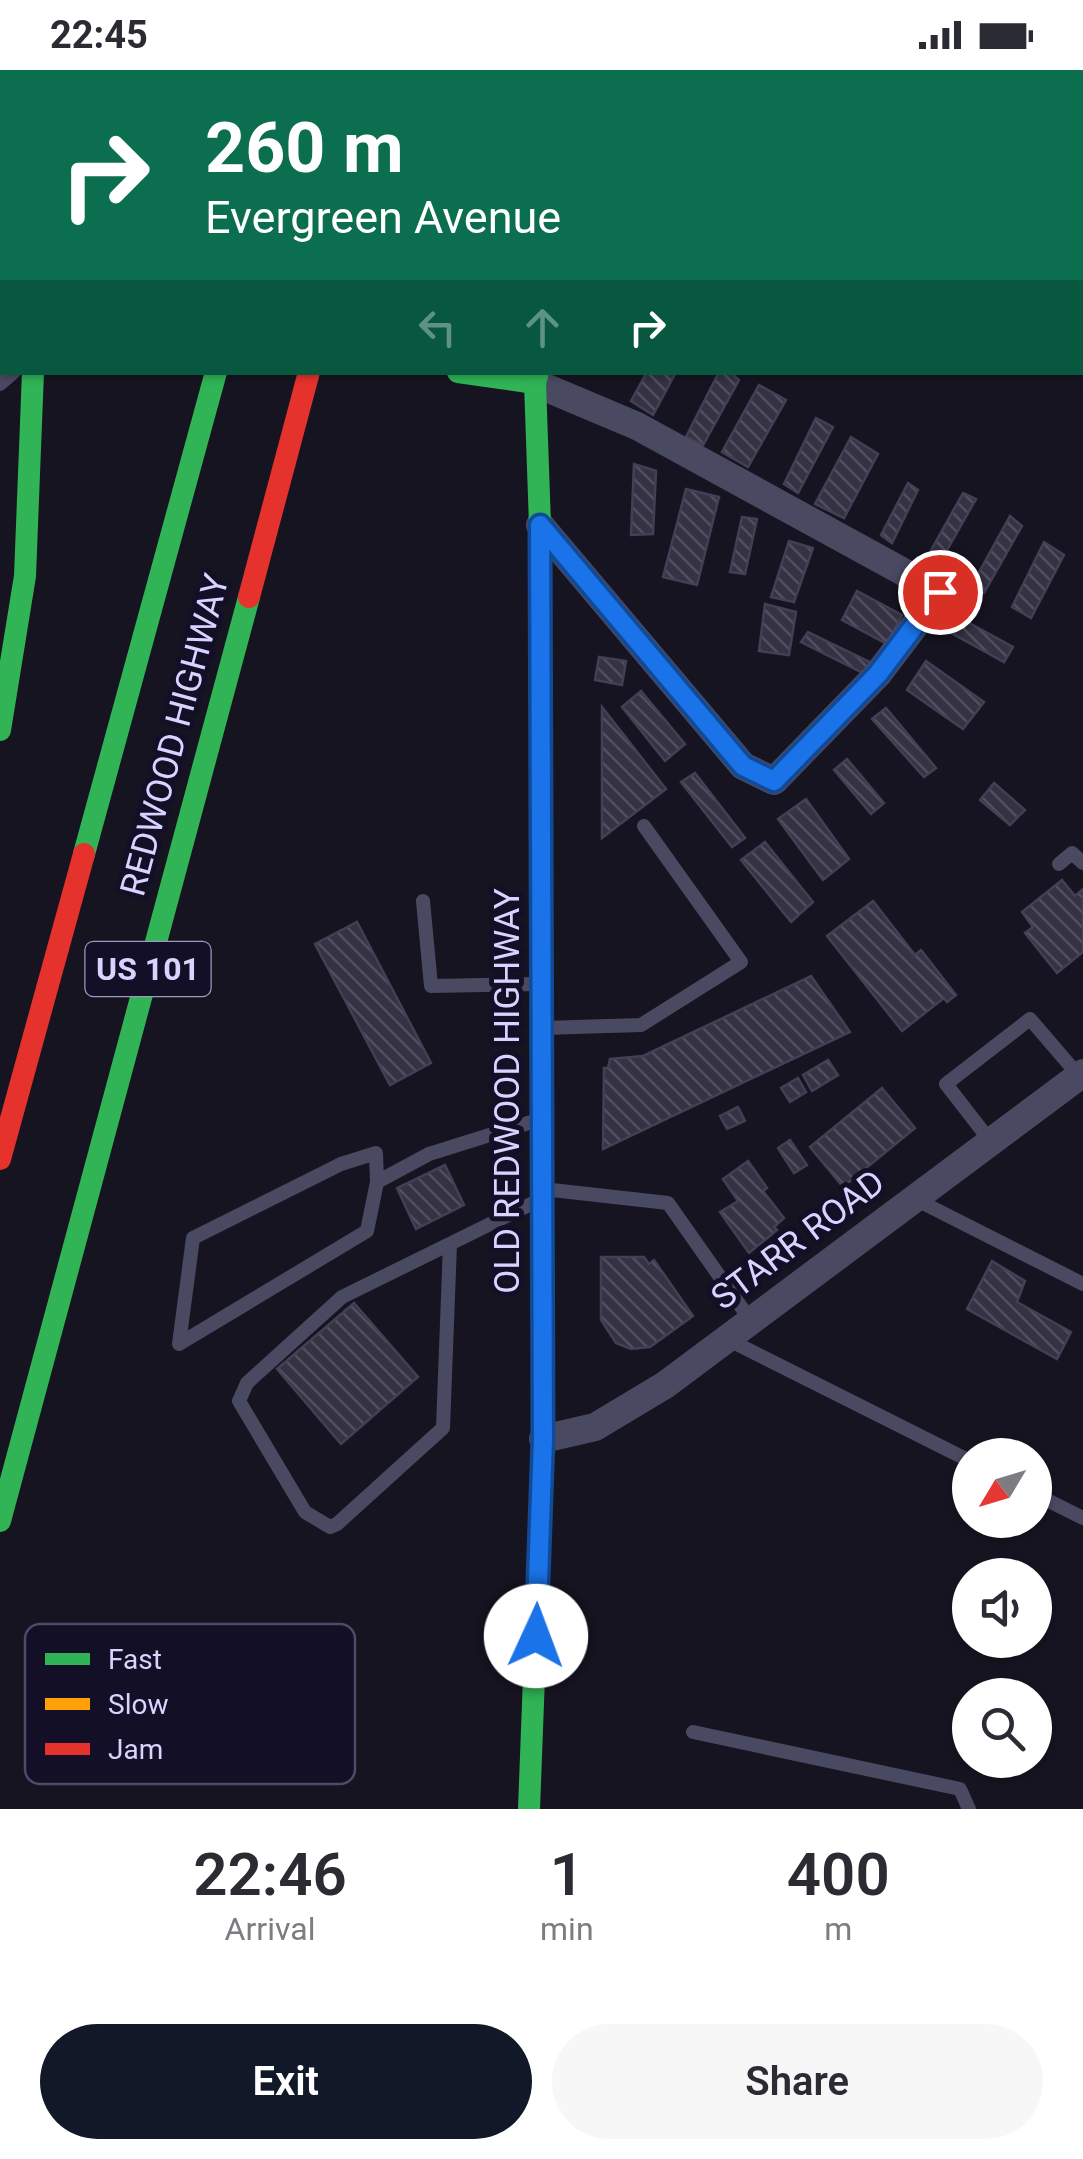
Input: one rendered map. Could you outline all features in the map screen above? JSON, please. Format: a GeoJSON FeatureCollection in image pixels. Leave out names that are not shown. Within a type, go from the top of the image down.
{"type":"FeatureCollection","features":[{"type":"Feature","properties":{"kind":"main road"},"geometry":{"type":"LineString","coordinates":[[0,730],[25,576],[33,375]]}},
{"type":"Feature","properties":{"kind":"main road","name":"REDWOOD HIGHWAY"},"geometry":{"type":"LineString","coordinates":[[0,1159],[215,375]]}},
{"type":"Feature","properties":{"kind":"main road","name":"REDWOOD HIGHWAY"},"geometry":{"type":"LineString","coordinates":[[0,1521],[308,375]]}},
{"type":"Feature","properties":{"kind":"main road"},"geometry":{"type":"LineString","coordinates":[[498,375],[537,378]]}},
{"type":"Feature","properties":{"kind":"main road","name":"OLD REDWOOD HIGHWAY"},"geometry":{"type":"LineString","coordinates":[[530,1809],[543,1439],[537,378]]}},
{"type":"Feature","properties":{"kind":"street"},"geometry":{"type":"LineString","coordinates":[[537,378],[637,426],[940,592],[878,674],[774,781],[743,766],[540,525]]}},
{"type":"Feature","properties":{"kind":"street","name":"STARR ROAD"},"geometry":{"type":"LineString","coordinates":[[543,1439],[595,1427],[665,1386],[1081,1075]]}},
{"type":"Feature","properties":{"kind":"lane"},"geometry":{"type":"LineString","coordinates":[[542,1028],[641,1025],[741,962],[644,826]]}},
{"type":"Feature","properties":{"kind":"lane"},"geometry":{"type":"LineString","coordinates":[[1059,864],[1072,853],[1083,864]]}},
{"type":"Feature","properties":{"kind":"lane"},"geometry":{"type":"LineString","coordinates":[[423,901],[431,986],[542,984]]}},
{"type":"Feature","properties":{"kind":"lane"},"geometry":{"type":"LineString","coordinates":[[991,1142],[946,1084],[1030,1019],[1081,1075]]}},
{"type":"Feature","properties":{"kind":"lane"},"geometry":{"type":"LineString","coordinates":[[377,1182],[429,1154],[542,1119]]}},
{"type":"Feature","properties":{"kind":"lane"},"geometry":{"type":"LineString","coordinates":[[376,1153],[377,1182],[367,1232],[180,1344],[193,1238],[341,1164],[376,1153]]}},
{"type":"Feature","properties":{"kind":"lane"},"geometry":{"type":"LineString","coordinates":[[450,1244],[443,1428],[337,1524],[330,1528],[322,1526],[304,1512],[239,1401],[246,1383],[342,1297],[542,1194],[668,1204],[750,1321]]}},
{"type":"Feature","properties":{"kind":"lane"},"geometry":{"type":"LineString","coordinates":[[914,1199],[1083,1284]]}},
{"type":"Feature","properties":{"kind":"lane"},"geometry":{"type":"LineString","coordinates":[[727,1339],[952,1452]]}},
{"type":"Feature","properties":{"kind":"lane"},"geometry":{"type":"LineString","coordinates":[[1052,1502],[1083,1518]]}},
{"type":"Feature","properties":{"kind":"lane"},"geometry":{"type":"LineString","coordinates":[[693,1732],[960,1789],[969,1809]]}},
{"type":"Feature","properties":{"kind":"building"},"geometry":{"type":"Polygon","coordinates":[[[645,375],[674,375],[653,415],[631,401],[645,375]]]}},
{"type":"Feature","properties":{"kind":"building"},"geometry":{"type":"Polygon","coordinates":[[[717,375],[733,375],[739,380],[703,445],[686,437],[717,375]]]}},
{"type":"Feature","properties":{"kind":"building"},"geometry":{"type":"Polygon","coordinates":[[[759,385],[786,400],[748,467],[722,452],[759,385]]]}},
{"type":"Feature","properties":{"kind":"building"},"geometry":{"type":"Polygon","coordinates":[[[816,418],[833,427],[798,493],[784,484],[816,418]]]}},
{"type":"Feature","properties":{"kind":"building"},"geometry":{"type":"Polygon","coordinates":[[[851,437],[878,454],[844,518],[815,504],[851,437]]]}},
{"type":"Feature","properties":{"kind":"building"},"geometry":{"type":"Polygon","coordinates":[[[634,464],[656,471],[653,534],[631,535],[634,464]]]}},
{"type":"Feature","properties":{"kind":"building"},"geometry":{"type":"Polygon","coordinates":[[[908,483],[918,490],[892,543],[881,535],[908,483]]]}},
{"type":"Feature","properties":{"kind":"building"},"geometry":{"type":"Polygon","coordinates":[[[686,489],[719,497],[697,585],[663,577],[686,489]]]}},
{"type":"Feature","properties":{"kind":"building"},"geometry":{"type":"Polygon","coordinates":[[[963,493],[976,499],[938,566],[925,561],[963,493]]]}},
{"type":"Feature","properties":{"kind":"building"},"geometry":{"type":"Polygon","coordinates":[[[1010,516],[1022,526],[984,593],[971,587],[1010,516]]]}},
{"type":"Feature","properties":{"kind":"building"},"geometry":{"type":"Polygon","coordinates":[[[742,517],[757,519],[745,574],[730,572],[742,517]]]}},
{"type":"Feature","properties":{"kind":"building"},"geometry":{"type":"Polygon","coordinates":[[[789,541],[813,548],[794,602],[771,597],[789,541]]]}},
{"type":"Feature","properties":{"kind":"building"},"geometry":{"type":"Polygon","coordinates":[[[1044,542],[1064,555],[1031,618],[1012,607],[1044,542]]]}},
{"type":"Feature","properties":{"kind":"building"},"geometry":{"type":"Polygon","coordinates":[[[857,591],[902,615],[887,644],[842,620],[857,591]]]}},
{"type":"Feature","properties":{"kind":"building"},"geometry":{"type":"Polygon","coordinates":[[[765,604],[796,612],[789,655],[759,651],[765,604]]]}},
{"type":"Feature","properties":{"kind":"building"},"geometry":{"type":"Polygon","coordinates":[[[951,613],[1013,647],[1004,662],[942,628],[951,613]]]}},
{"type":"Feature","properties":{"kind":"building"},"geometry":{"type":"Polygon","coordinates":[[[808,632],[872,663],[867,675],[801,642],[808,632]]]}},
{"type":"Feature","properties":{"kind":"building"},"geometry":{"type":"Polygon","coordinates":[[[599,657],[626,661],[622,685],[595,680],[599,657]]]}},
{"type":"Feature","properties":{"kind":"building"},"geometry":{"type":"Polygon","coordinates":[[[926,661],[984,702],[963,729],[907,690],[926,661]]]}},
{"type":"Feature","properties":{"kind":"building"},"geometry":{"type":"Polygon","coordinates":[[[641,691],[685,744],[665,761],[622,707],[641,691]]]}},
{"type":"Feature","properties":{"kind":"building"},"geometry":{"type":"Polygon","coordinates":[[[602,707],[666,789],[602,838],[602,707]]]}},
{"type":"Feature","properties":{"kind":"building"},"geometry":{"type":"Polygon","coordinates":[[[886,708],[936,768],[924,777],[872,719],[886,708]]]}},
{"type":"Feature","properties":{"kind":"building"},"geometry":{"type":"Polygon","coordinates":[[[847,759],[884,803],[871,814],[834,770],[847,759]]]}},
{"type":"Feature","properties":{"kind":"building"},"geometry":{"type":"Polygon","coordinates":[[[695,773],[745,838],[732,847],[681,782],[695,773]]]}},
{"type":"Feature","properties":{"kind":"building"},"geometry":{"type":"Polygon","coordinates":[[[994,783],[1025,810],[1010,825],[980,800],[994,783]]]}},
{"type":"Feature","properties":{"kind":"building"},"geometry":{"type":"Polygon","coordinates":[[[806,799],[849,859],[823,880],[778,819],[806,799]]]}},
{"type":"Feature","properties":{"kind":"building"},"geometry":{"type":"Polygon","coordinates":[[[765,842],[813,902],[791,922],[741,860],[765,842]]]}},
{"type":"Feature","properties":{"kind":"building"},"geometry":{"type":"Polygon","coordinates":[[[1062,880],[1075,896],[1083,889],[1083,952],[1057,973],[1025,933],[1033,927],[1022,912],[1062,880]]]}},
{"type":"Feature","properties":{"kind":"building"},"geometry":{"type":"Polygon","coordinates":[[[873,901],[915,955],[921,950],[956,995],[947,1002],[944,998],[902,1031],[827,936],[873,901]]]}},
{"type":"Feature","properties":{"kind":"building"},"geometry":{"type":"Polygon","coordinates":[[[357,922],[431,1063],[390,1085],[315,944],[357,922]]]}},
{"type":"Feature","properties":{"kind":"building"},"geometry":{"type":"Polygon","coordinates":[[[811,976],[850,1032],[603,1149],[604,1068],[608,1068],[610,1059],[643,1056],[811,976]]]}},
{"type":"Feature","properties":{"kind":"building"},"geometry":{"type":"Polygon","coordinates":[[[828,1060],[838,1075],[812,1091],[803,1075],[828,1060]]]}},
{"type":"Feature","properties":{"kind":"building"},"geometry":{"type":"Polygon","coordinates":[[[798,1078],[806,1092],[790,1102],[781,1088],[798,1078]]]}},
{"type":"Feature","properties":{"kind":"building"},"geometry":{"type":"Polygon","coordinates":[[[882,1088],[915,1128],[843,1187],[810,1147],[882,1088]]]}},
{"type":"Feature","properties":{"kind":"building"},"geometry":{"type":"Polygon","coordinates":[[[738,1107],[745,1121],[727,1129],[720,1116],[738,1107]]]}},
{"type":"Feature","properties":{"kind":"building"},"geometry":{"type":"Polygon","coordinates":[[[790,1140],[807,1165],[794,1173],[778,1148],[790,1140]]]}},
{"type":"Feature","properties":{"kind":"building"},"geometry":{"type":"Polygon","coordinates":[[[748,1161],[767,1188],[763,1191],[784,1218],[774,1227],[777,1230],[749,1253],[720,1212],[738,1201],[723,1179],[748,1161]]]}},
{"type":"Feature","properties":{"kind":"building"},"geometry":{"type":"Polygon","coordinates":[[[445,1165],[464,1205],[416,1229],[397,1188],[445,1165]]]}},
{"type":"Feature","properties":{"kind":"building"},"geometry":{"type":"Polygon","coordinates":[[[601,1257],[644,1257],[649,1264],[654,1260],[693,1316],[650,1347],[631,1349],[616,1343],[601,1320],[601,1257]]]}},
{"type":"Feature","properties":{"kind":"building"},"geometry":{"type":"Polygon","coordinates":[[[992,1261],[1025,1281],[1017,1302],[1071,1332],[1057,1359],[967,1309],[992,1261]]]}},
{"type":"Feature","properties":{"kind":"building"},"geometry":{"type":"Polygon","coordinates":[[[354,1303],[418,1377],[341,1444],[277,1369],[354,1303]]]}},
{"type":"Feature","properties":{"kind":"traffic: fast"},"geometry":{"type":"LineString","coordinates":[[0,730],[25,576],[33,375]]}},
{"type":"Feature","properties":{"kind":"traffic: fast"},"geometry":{"type":"LineString","coordinates":[[84,854],[215,375]]}},
{"type":"Feature","properties":{"kind":"traffic: fast"},"geometry":{"type":"LineString","coordinates":[[479,375],[535,383]]}},
{"type":"Feature","properties":{"kind":"traffic: fast"},"geometry":{"type":"LineString","coordinates":[[537,375],[541,915]]}},
{"type":"Feature","properties":{"kind":"traffic: fast"},"geometry":{"type":"LineString","coordinates":[[0,1521],[249,597]]}},
{"type":"Feature","properties":{"kind":"traffic: fast"},"geometry":{"type":"LineString","coordinates":[[529,1809],[543,1439],[543,1300]]}},
{"type":"Feature","properties":{"kind":"traffic: slow"},"geometry":{"type":"LineString","coordinates":[[541,915],[543,1300]]}},
{"type":"Feature","properties":{"kind":"traffic: jam"},"geometry":{"type":"LineString","coordinates":[[249,597],[308,375]]}},
{"type":"Feature","properties":{"kind":"traffic: jam"},"geometry":{"type":"LineString","coordinates":[[0,1159],[84,854]]}},
{"type":"Feature","properties":{"kind":"route"},"geometry":{"type":"LineString","coordinates":[[536,1636],[543,1439],[540,525],[743,766],[774,781],[878,674],[940,592]]}}]}
